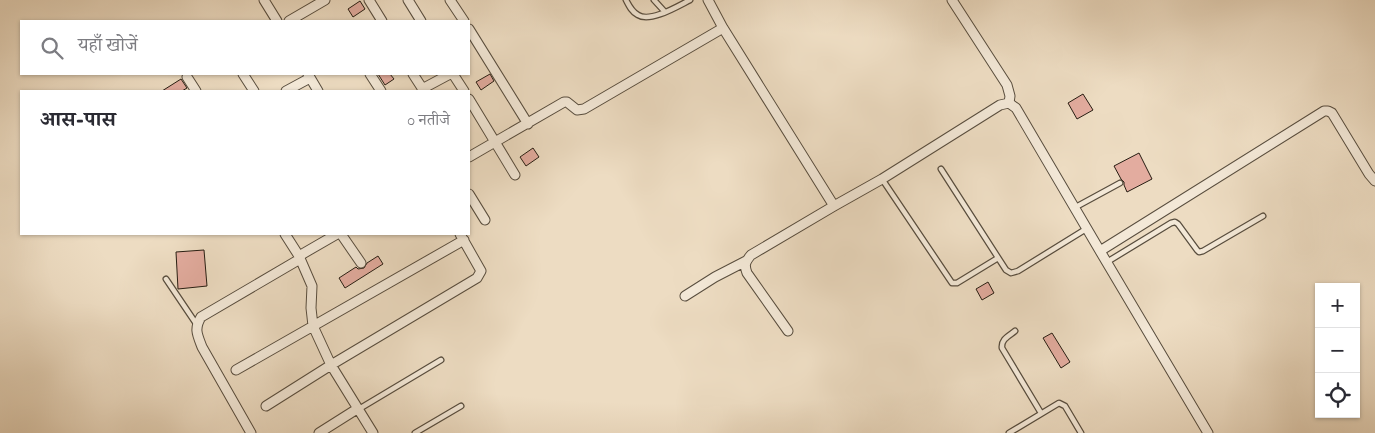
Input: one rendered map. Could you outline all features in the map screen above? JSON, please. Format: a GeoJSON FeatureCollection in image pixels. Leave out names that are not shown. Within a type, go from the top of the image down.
{"type":"FeatureCollection","features":[{"type":"Feature","properties":{"kind":"street"},"geometry":{"type":"LineString","coordinates":[[291,20],[325,0]]}},
{"type":"Feature","properties":{"kind":"street"},"geometry":{"type":"LineString","coordinates":[[369,0],[381,20]]}},
{"type":"Feature","properties":{"kind":"street"},"geometry":{"type":"LineString","coordinates":[[408,0],[420,20]]}},
{"type":"Feature","properties":{"kind":"street"},"geometry":{"type":"LineString","coordinates":[[450,0],[463,20]]}},
{"type":"Feature","properties":{"kind":"street"},"geometry":{"type":"LineString","coordinates":[[708,0],[723,28],[834,206]]}},
{"type":"Feature","properties":{"kind":"street"},"geometry":{"type":"LineString","coordinates":[[952,0],[1007,85],[1010,96],[1009,103]]}},
{"type":"Feature","properties":{"kind":"street"},"geometry":{"type":"LineString","coordinates":[[266,1],[277,20]]}},
{"type":"Feature","properties":{"kind":"street"},"geometry":{"type":"LineString","coordinates":[[470,156],[564,102],[568,102],[577,110],[584,109],[723,28]]}},
{"type":"Feature","properties":{"kind":"street"},"geometry":{"type":"LineString","coordinates":[[470,31],[528,124]]}},
{"type":"Feature","properties":{"kind":"street"},"geometry":{"type":"LineString","coordinates":[[188,75],[196,90]]}},
{"type":"Feature","properties":{"kind":"street"},"geometry":{"type":"LineString","coordinates":[[244,75],[253,90]]}},
{"type":"Feature","properties":{"kind":"street"},"geometry":{"type":"LineString","coordinates":[[371,75],[380,90]]}},
{"type":"Feature","properties":{"kind":"street"},"geometry":{"type":"LineString","coordinates":[[414,75],[423,90],[450,75]]}},
{"type":"Feature","properties":{"kind":"street"},"geometry":{"type":"LineString","coordinates":[[453,75],[463,90]]}},
{"type":"Feature","properties":{"kind":"street"},"geometry":{"type":"LineString","coordinates":[[288,90],[309,76],[317,90]]}},
{"type":"Feature","properties":{"kind":"street"},"geometry":{"type":"LineString","coordinates":[[470,101],[515,175]]}},
{"type":"Feature","properties":{"kind":"street"},"geometry":{"type":"LineString","coordinates":[[684,296],[882,179],[1000,105],[1009,103],[1016,108],[1208,433]]}},
{"type":"Feature","properties":{"kind":"street"},"geometry":{"type":"LineString","coordinates":[[1100,251],[1324,111],[1332,113],[1375,181]]}},
{"type":"Feature","properties":{"kind":"street"},"geometry":{"type":"LineString","coordinates":[[470,196],[485,220]]}},
{"type":"Feature","properties":{"kind":"street"},"geometry":{"type":"LineString","coordinates":[[286,235],[300,258],[312,286],[311,308],[313,326],[331,365],[373,433]]}},
{"type":"Feature","properties":{"kind":"street"},"geometry":{"type":"LineString","coordinates":[[251,433],[202,347],[197,335],[196,324],[201,317],[335,235]]}},
{"type":"Feature","properties":{"kind":"street"},"geometry":{"type":"LineString","coordinates":[[342,235],[361,263]]}},
{"type":"Feature","properties":{"kind":"street"},"geometry":{"type":"LineString","coordinates":[[236,370],[462,237],[481,271],[478,278],[331,365],[266,406]]}},
{"type":"Feature","properties":{"kind":"street"},"geometry":{"type":"LineString","coordinates":[[746,261],[747,273],[788,331]]}},
{"type":"Feature","properties":{"kind":"street"},"geometry":{"type":"LineString","coordinates":[[319,433],[357,409]]}},
{"type":"Feature","properties":{"kind":"lane"},"geometry":{"type":"LineString","coordinates":[[626,0],[632,10],[640,17],[648,18],[690,0]]}},
{"type":"Feature","properties":{"kind":"lane"},"geometry":{"type":"LineString","coordinates":[[654,0],[665,12]]}},
{"type":"Feature","properties":{"kind":"lane"},"geometry":{"type":"LineString","coordinates":[[941,169],[1006,270],[1011,273],[1014,273],[1086,229]]}},
{"type":"Feature","properties":{"kind":"lane"},"geometry":{"type":"LineString","coordinates":[[882,179],[952,283],[957,283],[998,258]]}},
{"type":"Feature","properties":{"kind":"lane"},"geometry":{"type":"LineString","coordinates":[[1074,208],[1120,183]]}},
{"type":"Feature","properties":{"kind":"lane"},"geometry":{"type":"LineString","coordinates":[[1106,263],[1171,223],[1175,222],[1178,224],[1199,252],[1263,216]]}},
{"type":"Feature","properties":{"kind":"lane"},"geometry":{"type":"LineString","coordinates":[[166,280],[196,324]]}},
{"type":"Feature","properties":{"kind":"lane"},"geometry":{"type":"LineString","coordinates":[[1015,331],[1004,339],[1001,345],[1041,413]]}},
{"type":"Feature","properties":{"kind":"lane"},"geometry":{"type":"LineString","coordinates":[[357,409],[441,360]]}},
{"type":"Feature","properties":{"kind":"lane"},"geometry":{"type":"LineString","coordinates":[[1009,433],[1056,404],[1062,404],[1067,408],[1081,433]]}},
{"type":"Feature","properties":{"kind":"lane"},"geometry":{"type":"LineString","coordinates":[[415,433],[461,406]]}},
{"type":"Feature","properties":{"kind":"building"},"geometry":{"type":"Polygon","coordinates":[[[360,1],[365,9],[353,17],[348,9],[360,1]]]}},
{"type":"Feature","properties":{"kind":"building"},"geometry":{"type":"Polygon","coordinates":[[[490,74],[494,81],[481,90],[476,82],[490,74]]]}},
{"type":"Feature","properties":{"kind":"building"},"geometry":{"type":"Polygon","coordinates":[[[379,75],[391,75],[394,79],[385,85],[379,75]]]}},
{"type":"Feature","properties":{"kind":"building"},"geometry":{"type":"Polygon","coordinates":[[[181,79],[187,88],[184,90],[164,90],[181,79]]]}},
{"type":"Feature","properties":{"kind":"building"},"geometry":{"type":"Polygon","coordinates":[[[1083,94],[1093,110],[1077,119],[1068,103],[1083,94]]]}},
{"type":"Feature","properties":{"kind":"building"},"geometry":{"type":"Polygon","coordinates":[[[533,148],[539,157],[526,166],[520,157],[533,148]]]}},
{"type":"Feature","properties":{"kind":"building"},"geometry":{"type":"Polygon","coordinates":[[[1139,153],[1152,179],[1127,192],[1124,182],[1114,166],[1139,153]]]}},
{"type":"Feature","properties":{"kind":"building"},"geometry":{"type":"Polygon","coordinates":[[[204,250],[207,286],[178,289],[176,252],[204,250]]]}},
{"type":"Feature","properties":{"kind":"building"},"geometry":{"type":"Polygon","coordinates":[[[378,256],[383,264],[345,288],[339,278],[356,267],[358,269],[364,268],[367,263],[378,256]]]}},
{"type":"Feature","properties":{"kind":"building"},"geometry":{"type":"Polygon","coordinates":[[[988,282],[994,293],[982,300],[976,289],[988,282]]]}},
{"type":"Feature","properties":{"kind":"building"},"geometry":{"type":"Polygon","coordinates":[[[1052,333],[1070,362],[1061,368],[1043,338],[1052,333]]]}}]}
